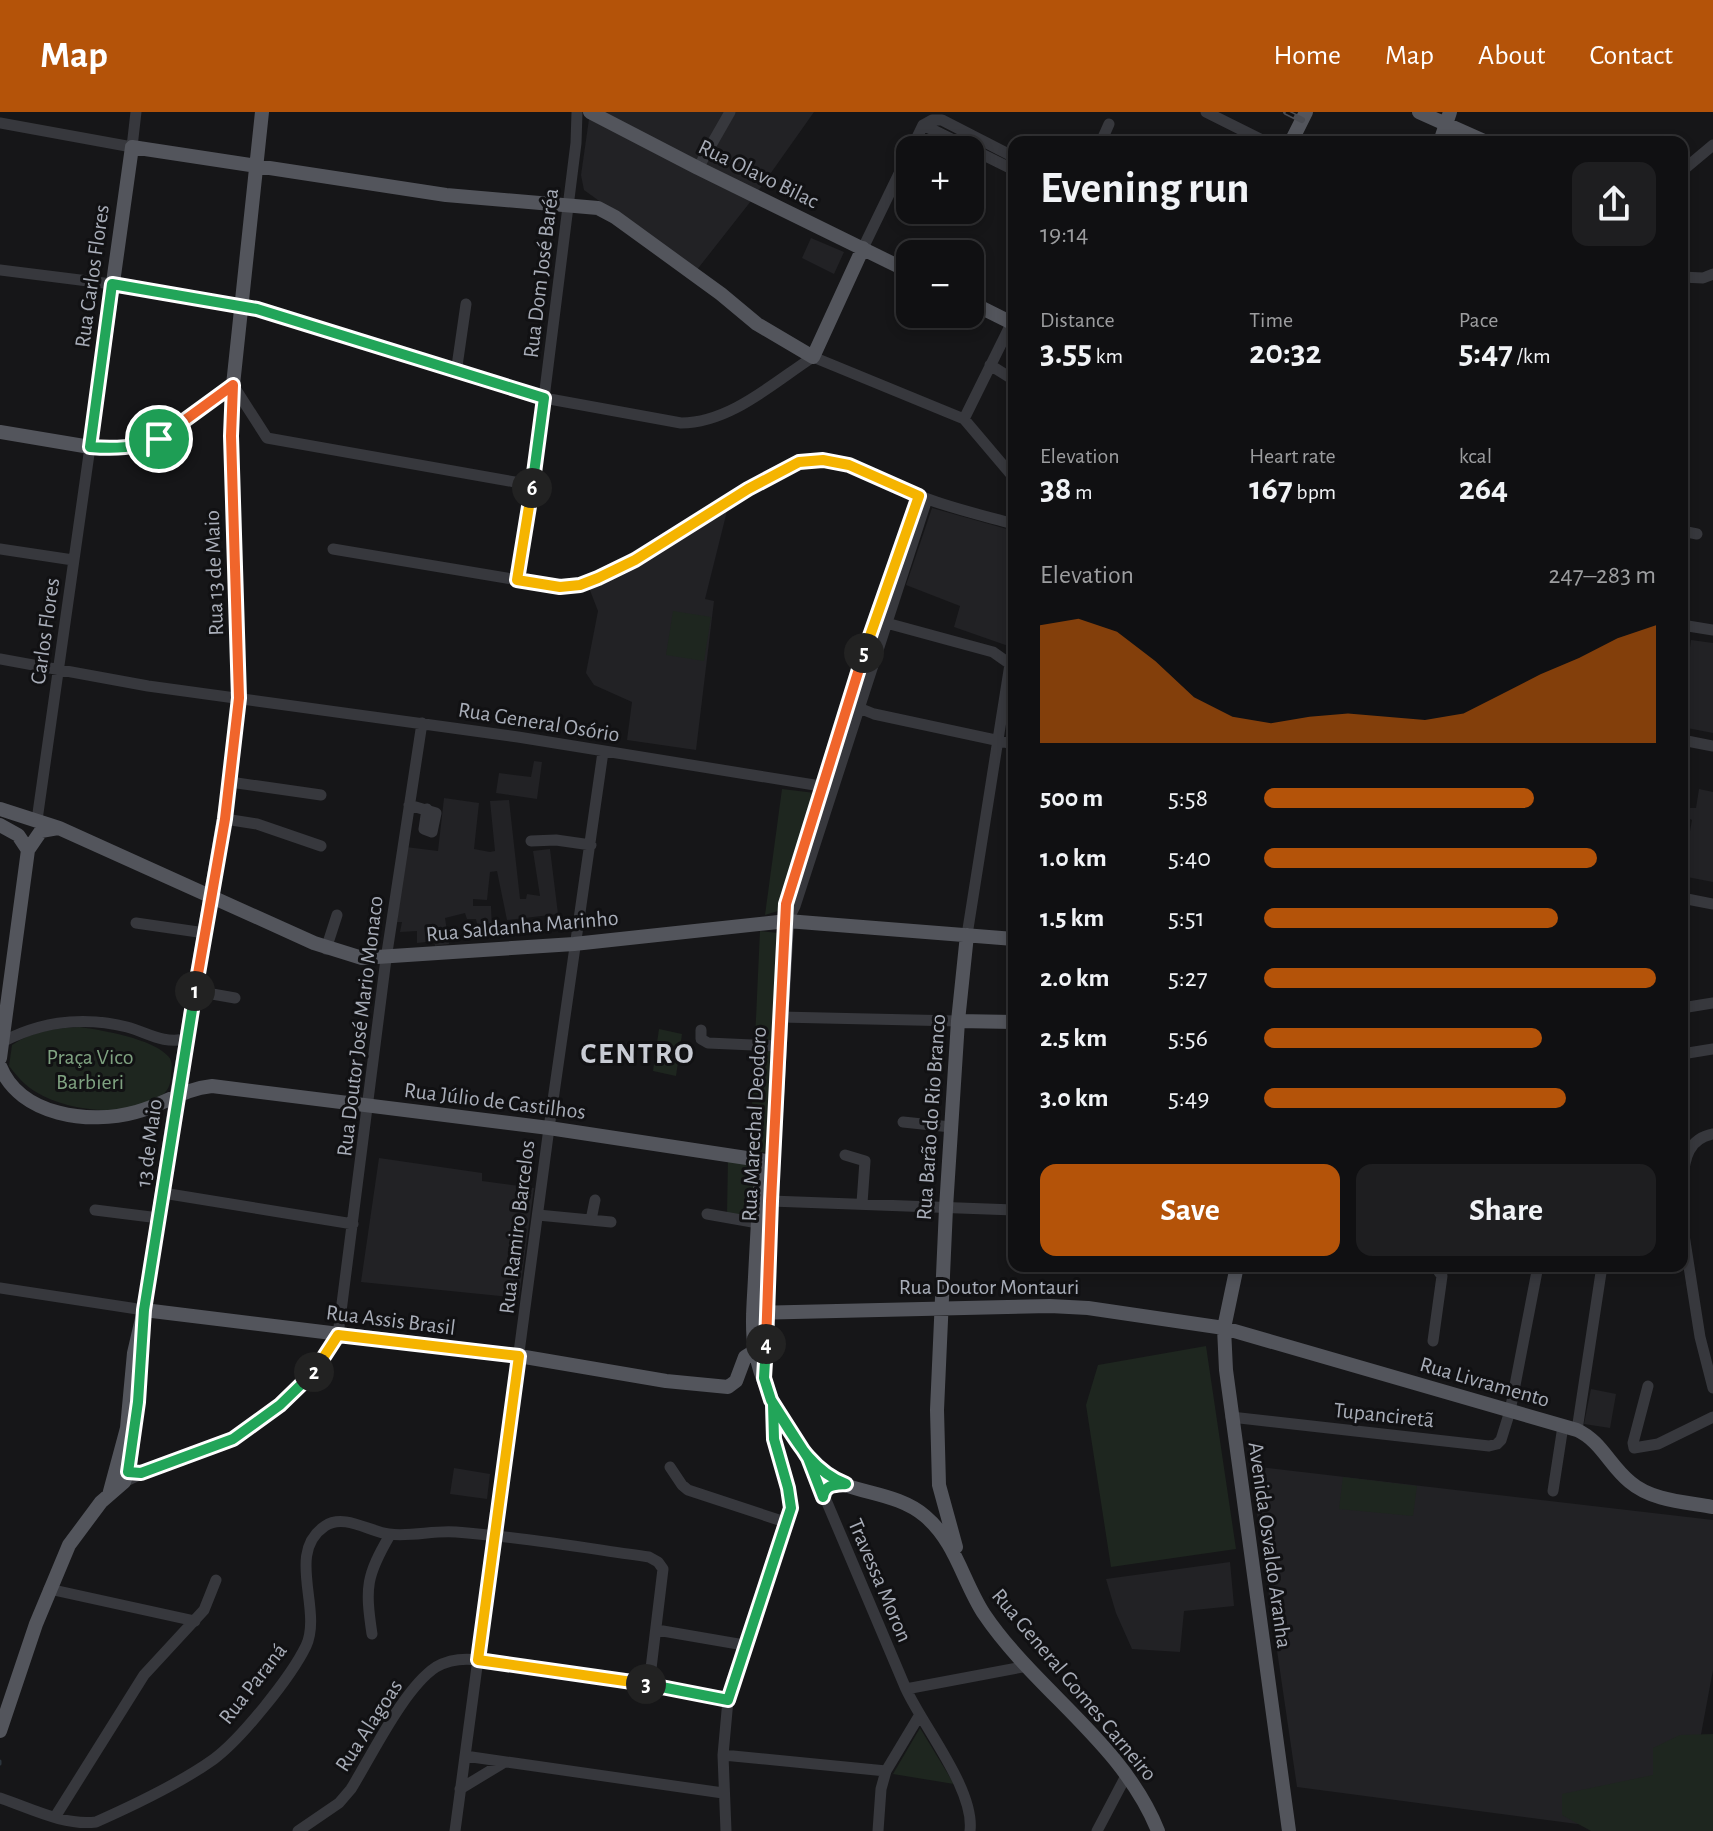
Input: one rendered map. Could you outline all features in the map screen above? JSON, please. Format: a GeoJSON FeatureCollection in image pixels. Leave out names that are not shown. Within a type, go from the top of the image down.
{"type":"FeatureCollection","features":[{"type":"Feature","properties":{"kind":"main road","name":"Rua 13 de Maio"},"geometry":{"type":"LineString","coordinates":[[239,698],[231,436],[233,385],[262,112]]}},
{"type":"Feature","properties":{"kind":"main road","name":"Rua Olavo Bilac"},"geometry":{"type":"LineString","coordinates":[[590,112],[896,265]]}},
{"type":"Feature","properties":{"kind":"main road"},"geometry":{"type":"LineString","coordinates":[[1294,136],[1306,112]]}},
{"type":"Feature","properties":{"kind":"main road"},"geometry":{"type":"LineString","coordinates":[[1419,112],[1448,118],[1476,136]]}},
{"type":"Feature","properties":{"kind":"main road"},"geometry":{"type":"LineString","coordinates":[[132,147],[446,195],[598,208],[721,294],[757,324],[813,357],[863,248]]}},
{"type":"Feature","properties":{"kind":"main road","name":"Rua Carlos Flores"},"geometry":{"type":"LineString","coordinates":[[90,447],[132,147]]}},
{"type":"Feature","properties":{"kind":"main road"},"geometry":{"type":"LineString","coordinates":[[984,308],[1008,319]]}},
{"type":"Feature","properties":{"kind":"main road"},"geometry":{"type":"LineString","coordinates":[[0,432],[90,447]]}},
{"type":"Feature","properties":{"kind":"main road","name":"13 de Maio"},"geometry":{"type":"LineString","coordinates":[[109,1495],[127,1428],[134,1353],[144,1310],[186,1039],[225,819],[239,698]]}},
{"type":"Feature","properties":{"kind":"main road","name":"Rua Saldanha Marinho"},"geometry":{"type":"LineString","coordinates":[[0,809],[59,828],[326,949],[362,958],[386,959],[574,944],[786,915],[1008,938]]}},
{"type":"Feature","properties":{"kind":"main road"},"geometry":{"type":"LineString","coordinates":[[0,825],[18,835],[28,850]]}},
{"type":"Feature","properties":{"kind":"main road"},"geometry":{"type":"LineString","coordinates":[[1,1051],[28,850],[41,831],[59,828]]}},
{"type":"Feature","properties":{"kind":"main road","name":"Rua Marechal Deodoro"},"geometry":{"type":"LineString","coordinates":[[786,915],[778,1046],[758,1223],[761,1347],[764,1378],[773,1404],[808,1458]]}},
{"type":"Feature","properties":{"kind":"main road","name":"Rua Barão do Rio Branco"},"geometry":{"type":"LineString","coordinates":[[962,1567],[941,1495],[937,1447],[940,1307],[958,1021],[967,935]]}},
{"type":"Feature","properties":{"kind":"main road"},"geometry":{"type":"LineString","coordinates":[[958,1021],[1008,1022]]}},
{"type":"Feature","properties":{"kind":"main road","name":"Rua Júlio de Castilhos"},"geometry":{"type":"LineString","coordinates":[[0,1066],[10,1084],[23,1097],[46,1109],[98,1118],[128,1115],[194,1088],[212,1086]]}},
{"type":"Feature","properties":{"kind":"main road","name":"Rua Júlio de Castilhos"},"geometry":{"type":"LineString","coordinates":[[183,1066],[190,1078],[212,1086],[549,1128],[767,1162]]}},
{"type":"Feature","properties":{"kind":"main road","name":"Rua Marechal Deodoro"},"geometry":{"type":"LineString","coordinates":[[760,1312],[771,1201],[767,1162]]}},
{"type":"Feature","properties":{"kind":"main road","name":"Avenida Osvaldo Aranha"},"geometry":{"type":"LineString","coordinates":[[1236,1272],[1224,1328],[1231,1417],[1289,1831]]}},
{"type":"Feature","properties":{"kind":"main road","name":"Rua Doutor Montauri"},"geometry":{"type":"LineString","coordinates":[[760,1312],[1079,1307],[1224,1328]]}},
{"type":"Feature","properties":{"kind":"main road","name":"13 de Maio"},"geometry":{"type":"LineString","coordinates":[[131,1475],[144,1310]]}},
{"type":"Feature","properties":{"kind":"main road","name":"Rua Assis Brasil"},"geometry":{"type":"LineString","coordinates":[[144,1310],[519,1356],[666,1381],[728,1387],[736,1381],[742,1360],[761,1347]]}},
{"type":"Feature","properties":{"kind":"main road","name":"Rua Livramento"},"geometry":{"type":"LineString","coordinates":[[1224,1328],[1570,1428],[1592,1439],[1624,1477],[1640,1490],[1713,1507]]}},
{"type":"Feature","properties":{"kind":"main road"},"geometry":{"type":"LineString","coordinates":[[0,1731],[49,1589],[69,1545],[86,1520],[131,1475],[124,1468],[127,1428]]}},
{"type":"Feature","properties":{"kind":"main road","name":"Rua General Gomes Carneiro"},"geometry":{"type":"LineString","coordinates":[[808,1458],[824,1473],[846,1484],[885,1494],[913,1507],[935,1525],[962,1567],[973,1596],[986,1616],[1127,1774],[1158,1831]]}},
{"type":"Feature","properties":{"kind":"main road"},"geometry":{"type":"LineString","coordinates":[[913,1507],[928,1507],[941,1495]]}},
{"type":"Feature","properties":{"kind":"street","name":"Rua Carlos Flores"},"geometry":{"type":"LineString","coordinates":[[132,147],[136,112]]}},
{"type":"Feature","properties":{"kind":"street","name":"Rua Dom José Baréa"},"geometry":{"type":"LineString","coordinates":[[517,580],[544,398],[576,143],[577,112]]}},
{"type":"Feature","properties":{"kind":"street"},"geometry":{"type":"LineString","coordinates":[[698,168],[730,112]]}},
{"type":"Feature","properties":{"kind":"street"},"geometry":{"type":"LineString","coordinates":[[1206,112],[1254,136]]}},
{"type":"Feature","properties":{"kind":"street"},"geometry":{"type":"LineString","coordinates":[[0,123],[132,147]]}},
{"type":"Feature","properties":{"kind":"street"},"geometry":{"type":"LineString","coordinates":[[1104,136],[1109,124]]}},
{"type":"Feature","properties":{"kind":"street"},"geometry":{"type":"LineString","coordinates":[[918,136],[923,125],[952,136]]}},
{"type":"Feature","properties":{"kind":"street"},"geometry":{"type":"LineString","coordinates":[[1688,166],[1713,145]]}},
{"type":"Feature","properties":{"kind":"street"},"geometry":{"type":"LineString","coordinates":[[984,148],[1008,155]]}},
{"type":"Feature","properties":{"kind":"street"},"geometry":{"type":"LineString","coordinates":[[984,150],[1008,166]]}},
{"type":"Feature","properties":{"kind":"street"},"geometry":{"type":"LineString","coordinates":[[863,248],[896,180]]}},
{"type":"Feature","properties":{"kind":"street"},"geometry":{"type":"LineString","coordinates":[[0,270],[241,305],[544,398],[681,423],[702,423],[722,415],[813,357],[964,419],[1008,471]]}},
{"type":"Feature","properties":{"kind":"street"},"geometry":{"type":"LineString","coordinates":[[1688,277],[1703,278],[1713,274]]}},
{"type":"Feature","properties":{"kind":"street"},"geometry":{"type":"LineString","coordinates":[[456,373],[466,304]]}},
{"type":"Feature","properties":{"kind":"street"},"geometry":{"type":"LineString","coordinates":[[964,419],[1008,331]]}},
{"type":"Feature","properties":{"kind":"street"},"geometry":{"type":"LineString","coordinates":[[990,365],[1008,376]]}},
{"type":"Feature","properties":{"kind":"street"},"geometry":{"type":"LineString","coordinates":[[90,447],[139,447],[159,439],[233,385],[267,438],[532,485]]}},
{"type":"Feature","properties":{"kind":"street","name":"Carlos Flores"},"geometry":{"type":"LineString","coordinates":[[37,820],[90,447]]}},
{"type":"Feature","properties":{"kind":"street"},"geometry":{"type":"LineString","coordinates":[[333,549],[560,587],[580,585],[635,560],[769,477],[799,462],[823,460],[849,465],[923,498],[1008,522]]}},
{"type":"Feature","properties":{"kind":"street"},"geometry":{"type":"LineString","coordinates":[[786,915],[795,906],[854,684],[881,621],[923,498]]}},
{"type":"Feature","properties":{"kind":"street"},"geometry":{"type":"LineString","coordinates":[[1688,532],[1697,534]]}},
{"type":"Feature","properties":{"kind":"street"},"geometry":{"type":"LineString","coordinates":[[0,549],[73,560]]}},
{"type":"Feature","properties":{"kind":"street"},"geometry":{"type":"LineString","coordinates":[[828,787],[859,708],[881,621]]}},
{"type":"Feature","properties":{"kind":"street","name":"Rua Barão do Rio Branco"},"geometry":{"type":"LineString","coordinates":[[881,621],[993,652],[1006,659],[1008,664]]}},
{"type":"Feature","properties":{"kind":"street"},"geometry":{"type":"LineString","coordinates":[[1688,628],[1713,630]]}},
{"type":"Feature","properties":{"kind":"street","name":"Rua General Osório"},"geometry":{"type":"LineString","coordinates":[[0,659],[828,787]]}},
{"type":"Feature","properties":{"kind":"street","name":"Rua Barão do Rio Branco"},"geometry":{"type":"LineString","coordinates":[[967,935],[1008,680]]}},
{"type":"Feature","properties":{"kind":"street"},"geometry":{"type":"LineString","coordinates":[[854,684],[859,708]]}},
{"type":"Feature","properties":{"kind":"street"},"geometry":{"type":"LineString","coordinates":[[859,708],[874,714],[1008,743]]}},
{"type":"Feature","properties":{"kind":"street","name":"Rua Doutor José Mario Monaco"},"geometry":{"type":"LineString","coordinates":[[338,1335],[386,959],[422,723]]}},
{"type":"Feature","properties":{"kind":"street"},"geometry":{"type":"LineString","coordinates":[[1688,741],[1713,746]]}},
{"type":"Feature","properties":{"kind":"street","name":"Rua Ramiro Barcelos"},"geometry":{"type":"LineString","coordinates":[[455,1831],[574,944],[603,752]]}},
{"type":"Feature","properties":{"kind":"street"},"geometry":{"type":"LineString","coordinates":[[230,782],[321,795]]}},
{"type":"Feature","properties":{"kind":"street"},"geometry":{"type":"LineString","coordinates":[[409,805],[427,809]]}},
{"type":"Feature","properties":{"kind":"street"},"geometry":{"type":"LineString","coordinates":[[225,819],[257,824],[321,846]]}},
{"type":"Feature","properties":{"kind":"street"},"geometry":{"type":"LineString","coordinates":[[531,841],[556,840],[591,845]]}},
{"type":"Feature","properties":{"kind":"street"},"geometry":{"type":"LineString","coordinates":[[1688,899],[1713,904]]}},
{"type":"Feature","properties":{"kind":"street"},"geometry":{"type":"LineString","coordinates":[[326,949],[337,915]]}},
{"type":"Feature","properties":{"kind":"street"},"geometry":{"type":"LineString","coordinates":[[136,923],[205,933]]}},
{"type":"Feature","properties":{"kind":"street"},"geometry":{"type":"LineString","coordinates":[[195,991],[235,998]]}},
{"type":"Feature","properties":{"kind":"street"},"geometry":{"type":"LineString","coordinates":[[1688,1007],[1713,1003]]}},
{"type":"Feature","properties":{"kind":"street"},"geometry":{"type":"LineString","coordinates":[[780,1017],[958,1021]]}},
{"type":"Feature","properties":{"kind":"street"},"geometry":{"type":"LineString","coordinates":[[1,1051],[37,1026],[74,1020],[124,1026],[167,1042],[186,1039]]}},
{"type":"Feature","properties":{"kind":"street"},"geometry":{"type":"LineString","coordinates":[[701,1030],[701,1039],[708,1043],[778,1046]]}},
{"type":"Feature","properties":{"kind":"street"},"geometry":{"type":"LineString","coordinates":[[1688,1053],[1713,1049]]}},
{"type":"Feature","properties":{"kind":"street"},"geometry":{"type":"LineString","coordinates":[[903,1122],[951,1127]]}},
{"type":"Feature","properties":{"kind":"street"},"geometry":{"type":"LineString","coordinates":[[1688,1156],[1690,1148],[1700,1137],[1713,1134]]}},
{"type":"Feature","properties":{"kind":"street"},"geometry":{"type":"LineString","coordinates":[[845,1155],[865,1161],[862,1203]]}},
{"type":"Feature","properties":{"kind":"street"},"geometry":{"type":"LineString","coordinates":[[163,1193],[353,1224]]}},
{"type":"Feature","properties":{"kind":"street"},"geometry":{"type":"LineString","coordinates":[[591,1220],[595,1200]]}},
{"type":"Feature","properties":{"kind":"street"},"geometry":{"type":"LineString","coordinates":[[771,1201],[1008,1210]]}},
{"type":"Feature","properties":{"kind":"street"},"geometry":{"type":"LineString","coordinates":[[95,1210],[159,1218]]}},
{"type":"Feature","properties":{"kind":"street"},"geometry":{"type":"LineString","coordinates":[[707,1214],[758,1223]]}},
{"type":"Feature","properties":{"kind":"street"},"geometry":{"type":"LineString","coordinates":[[538,1215],[611,1222]]}},
{"type":"Feature","properties":{"kind":"street"},"geometry":{"type":"LineString","coordinates":[[1688,1262],[1697,1323],[1713,1388]]}},
{"type":"Feature","properties":{"kind":"street"},"geometry":{"type":"LineString","coordinates":[[1433,1341],[1442,1276],[1439,1272]]}},
{"type":"Feature","properties":{"kind":"street","name":"Tupanciretã"},"geometry":{"type":"LineString","coordinates":[[1231,1417],[1489,1446],[1497,1444],[1510,1411],[1537,1272]]}},
{"type":"Feature","properties":{"kind":"street"},"geometry":{"type":"LineString","coordinates":[[1553,1491],[1570,1428],[1601,1272]]}},
{"type":"Feature","properties":{"kind":"street","name":"Rua Assis Brasil"},"geometry":{"type":"LineString","coordinates":[[0,1288],[144,1310]]}},
{"type":"Feature","properties":{"kind":"street"},"geometry":{"type":"LineString","coordinates":[[131,1475],[233,1439],[254,1426],[318,1368],[338,1335]]}},
{"type":"Feature","properties":{"kind":"street"},"geometry":{"type":"LineString","coordinates":[[1648,1386],[1634,1448],[1658,1444],[1713,1417]]}},
{"type":"Feature","properties":{"kind":"street"},"geometry":{"type":"LineString","coordinates":[[726,1831],[723,1755],[728,1700],[744,1645],[788,1523],[790,1499],[774,1439],[773,1404]]}},
{"type":"Feature","properties":{"kind":"street","name":"Travessa Moron"},"geometry":{"type":"LineString","coordinates":[[808,1458],[906,1689],[966,1797],[970,1831]]}},
{"type":"Feature","properties":{"kind":"street"},"geometry":{"type":"LineString","coordinates":[[670,1467],[688,1490],[788,1523]]}},
{"type":"Feature","properties":{"kind":"street"},"geometry":{"type":"LineString","coordinates":[[823,1497],[829,1486],[846,1484]]}},
{"type":"Feature","properties":{"kind":"street","name":"Rua Paraná"},"geometry":{"type":"LineString","coordinates":[[0,1798],[84,1827],[213,1759],[259,1710],[306,1646],[311,1630],[307,1555],[317,1533],[327,1524],[335,1522],[346,1522],[390,1535],[450,1531],[649,1557],[663,1569],[649,1685]]}},
{"type":"Feature","properties":{"kind":"street"},"geometry":{"type":"LineString","coordinates":[[372,1634],[368,1603],[370,1575],[390,1535]]}},
{"type":"Feature","properties":{"kind":"street"},"geometry":{"type":"LineString","coordinates":[[55,1817],[144,1675],[204,1610],[216,1580]]}},
{"type":"Feature","properties":{"kind":"street"},"geometry":{"type":"LineString","coordinates":[[49,1589],[195,1621]]}},
{"type":"Feature","properties":{"kind":"street"},"geometry":{"type":"LineString","coordinates":[[657,1630],[744,1645]]}},
{"type":"Feature","properties":{"kind":"street","name":"Rua Alagoas"},"geometry":{"type":"LineString","coordinates":[[298,1831],[339,1803],[351,1789],[410,1693],[435,1668],[452,1660],[478,1660],[728,1700]]}},
{"type":"Feature","properties":{"kind":"street"},"geometry":{"type":"LineString","coordinates":[[906,1689],[1028,1666]]}},
{"type":"Feature","properties":{"kind":"street"},"geometry":{"type":"LineString","coordinates":[[868,1831],[878,1831],[881,1789],[886,1771],[919,1716]]}},
{"type":"Feature","properties":{"kind":"street"},"geometry":{"type":"LineString","coordinates":[[723,1755],[886,1771]]}},
{"type":"Feature","properties":{"kind":"street"},"geometry":{"type":"LineString","coordinates":[[465,1756],[723,1793]]}},
{"type":"Feature","properties":{"kind":"street"},"geometry":{"type":"LineString","coordinates":[[460,1789],[503,1763]]}},
{"type":"Feature","properties":{"kind":"street"},"geometry":{"type":"LineString","coordinates":[[1097,1831],[1127,1774]]}},
{"type":"Feature","properties":{"kind":"shaded area"},"geometry":{"type":"Polygon","coordinates":[[[590,112],[814,112],[751,201],[696,271],[584,190],[581,175],[590,112]]]}},
{"type":"Feature","properties":{"kind":"shaded area"},"geometry":{"type":"Polygon","coordinates":[[[811,238],[844,252],[834,274],[802,258],[811,238]]]}},
{"type":"Feature","properties":{"kind":"shaded area"},"geometry":{"type":"Polygon","coordinates":[[[732,491],[705,599],[714,601],[696,750],[627,740],[632,702],[594,685],[586,673],[598,611],[586,580],[732,491]]]}},
{"type":"Feature","properties":{"kind":"shaded area"},"geometry":{"type":"Polygon","coordinates":[[[932,508],[1008,529],[1008,646],[954,627],[960,606],[906,585],[932,508]]]}},
{"type":"Feature","properties":{"kind":"shaded area"},"geometry":{"type":"Polygon","coordinates":[[[1691,640],[1713,643],[1713,733],[1688,728],[1691,640]]]}},
{"type":"Feature","properties":{"kind":"shaded area"},"geometry":{"type":"Polygon","coordinates":[[[534,761],[542,762],[537,799],[496,793],[499,773],[531,777],[534,761]]]}},
{"type":"Feature","properties":{"kind":"shaded area"},"geometry":{"type":"Polygon","coordinates":[[[1699,789],[1713,792],[1713,882],[1688,877],[1688,842],[1692,820],[1688,818],[1688,808],[1696,808],[1699,789]]]}},
{"type":"Feature","properties":{"kind":"shaded area"},"geometry":{"type":"Polygon","coordinates":[[[444,798],[479,803],[474,849],[490,852],[495,851],[490,801],[509,800],[520,899],[526,899],[527,894],[540,896],[533,851],[550,849],[558,914],[507,920],[497,871],[490,872],[487,900],[473,899],[473,906],[491,906],[492,932],[479,933],[476,919],[467,919],[465,913],[445,918],[449,944],[435,946],[434,941],[417,943],[417,931],[400,932],[402,922],[397,922],[406,847],[438,851],[444,798]]]}},
{"type":"Feature","properties":{"kind":"shaded area"},"geometry":{"type":"Polygon","coordinates":[[[379,1158],[482,1173],[482,1181],[534,1188],[519,1298],[361,1282],[379,1158]]]}},
{"type":"Feature","properties":{"kind":"shaded area"},"geometry":{"type":"Polygon","coordinates":[[[1591,1389],[1616,1394],[1610,1428],[1584,1424],[1591,1389]]]}},
{"type":"Feature","properties":{"kind":"shaded area"},"geometry":{"type":"Polygon","coordinates":[[[1250,1466],[1713,1520],[1713,1670],[1683,1831],[1631,1831],[1297,1787],[1250,1466]]]}},
{"type":"Feature","properties":{"kind":"shaded area"},"geometry":{"type":"Polygon","coordinates":[[[454,1468],[490,1474],[487,1499],[450,1494],[454,1468]]]}},
{"type":"Feature","properties":{"kind":"shaded area"},"geometry":{"type":"Polygon","coordinates":[[[1230,1562],[1234,1606],[1184,1611],[1180,1652],[1132,1649],[1116,1613],[1106,1579],[1230,1562]]]}},
{"type":"Feature","properties":{"kind":"green space"},"geometry":{"type":"Polygon","coordinates":[[[673,611],[711,617],[704,661],[666,655],[673,611]]]}},
{"type":"Feature","properties":{"kind":"green space"},"geometry":{"type":"Polygon","coordinates":[[[782,789],[815,793],[778,911],[765,915],[782,789]]]}},
{"type":"Feature","properties":{"kind":"green space"},"geometry":{"type":"Polygon","coordinates":[[[760,931],[778,933],[769,1153],[750,1150],[760,931]]]}},
{"type":"Feature","properties":{"kind":"green space","name":"Praça Vico Barbieri"},"geometry":{"type":"Polygon","coordinates":[[[80,1027],[127,1036],[161,1050],[170,1058],[172,1065],[166,1092],[148,1103],[132,1107],[116,1110],[81,1108],[36,1092],[9,1066],[12,1045],[20,1040],[44,1031],[80,1027]]]}},
{"type":"Feature","properties":{"kind":"green space"},"geometry":{"type":"Polygon","coordinates":[[[659,1029],[682,1034],[676,1076],[653,1071],[659,1029]]]}},
{"type":"Feature","properties":{"kind":"green space"},"geometry":{"type":"Polygon","coordinates":[[[728,1158],[758,1162],[754,1220],[727,1215],[728,1158]]]}},
{"type":"Feature","properties":{"kind":"green space"},"geometry":{"type":"Polygon","coordinates":[[[1206,1346],[1236,1549],[1111,1567],[1086,1405],[1098,1365],[1206,1346]]]}},
{"type":"Feature","properties":{"kind":"green space"},"geometry":{"type":"Polygon","coordinates":[[[1343,1477],[1417,1486],[1413,1516],[1339,1509],[1343,1477]]]}},
{"type":"Feature","properties":{"kind":"green space"},"geometry":{"type":"Polygon","coordinates":[[[920,1728],[954,1784],[893,1774],[920,1728]]]}},
{"type":"Feature","properties":{"kind":"green space"},"geometry":{"type":"Polygon","coordinates":[[[1713,1734],[1713,1831],[1591,1831],[1562,1815],[1562,1794],[1653,1775],[1653,1748],[1680,1735],[1713,1734]]]}},
{"type":"Feature","properties":{"kind":"railway"},"geometry":{"type":"LineString","coordinates":[[1286,112],[1302,120]]}},
{"type":"Feature","properties":{"kind":"district","name":"CENTRO"},"geometry":{"type":"Point","coordinates":[638,1053]}},
{"type":"Feature","properties":{"kind":"route"},"geometry":{"type":"LineString","coordinates":[[159,439],[139,447],[90,447],[112,284],[257,309],[544,398],[517,580],[560,587],[580,585],[598,578],[635,560],[748,489],[799,462],[823,460],[849,465],[919,496],[875,620],[786,904],[764,1378],[773,1404],[808,1458],[823,1497],[829,1486],[846,1484],[832,1479],[808,1458],[773,1404],[774,1439],[785,1472],[791,1508],[728,1700],[478,1660],[519,1356],[338,1335],[318,1368],[254,1426],[233,1439],[207,1449],[141,1473],[128,1472],[138,1402],[144,1310],[186,1039],[225,819],[239,698],[231,436],[233,385],[159,439]]}}]}
